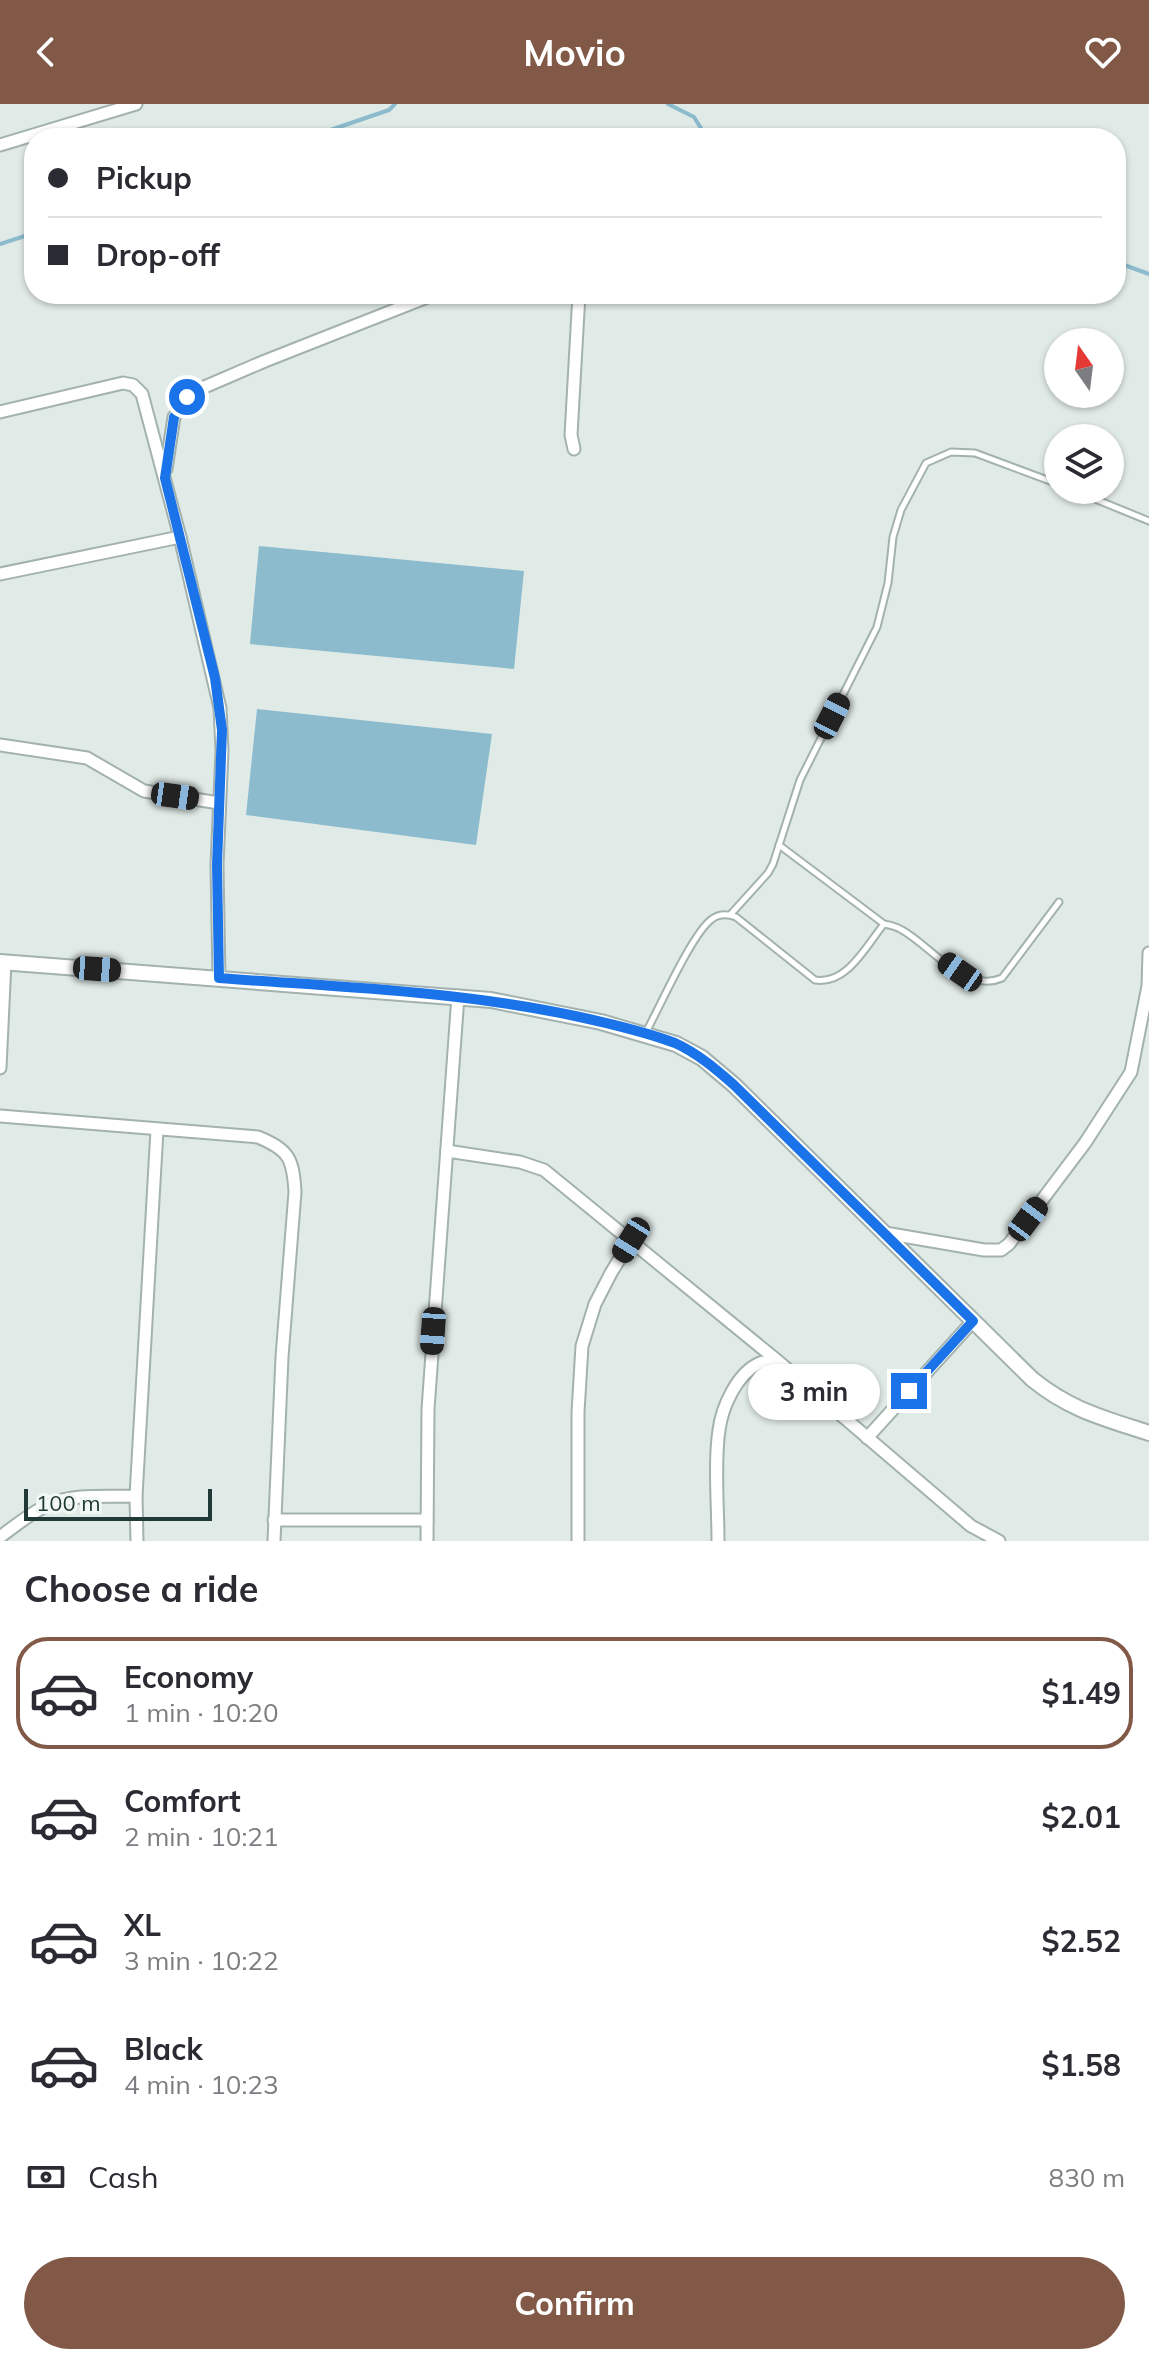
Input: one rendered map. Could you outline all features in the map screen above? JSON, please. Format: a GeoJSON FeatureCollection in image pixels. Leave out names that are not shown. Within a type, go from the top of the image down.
{"type":"FeatureCollection","features":[{"type":"Feature","properties":{"kind":"street"},"geometry":{"type":"LineString","coordinates":[[56,128],[136,104]]}},
{"type":"Feature","properties":{"kind":"street"},"geometry":{"type":"LineString","coordinates":[[0,145],[24,138]]}},
{"type":"Feature","properties":{"kind":"street"},"geometry":{"type":"LineString","coordinates":[[165,478],[174,417],[187,397],[202,388],[410,304]]}},
{"type":"Feature","properties":{"kind":"street"},"geometry":{"type":"LineString","coordinates":[[574,449],[571,435],[578,304]]}},
{"type":"Feature","properties":{"kind":"street"},"geometry":{"type":"LineString","coordinates":[[0,412],[123,383],[133,385],[142,394],[180,537],[220,708],[219,978]]}},
{"type":"Feature","properties":{"kind":"street"},"geometry":{"type":"LineString","coordinates":[[0,574],[180,537]]}},
{"type":"Feature","properties":{"kind":"street"},"geometry":{"type":"LineString","coordinates":[[0,745],[87,758],[144,791],[219,803]]}},
{"type":"Feature","properties":{"kind":"street"},"geometry":{"type":"LineString","coordinates":[[884,1233],[984,1250],[1001,1250],[1009,1244],[1085,1143],[1126,1082],[1134,1063],[1148,986],[1149,953]]}},
{"type":"Feature","properties":{"kind":"street"},"geometry":{"type":"LineString","coordinates":[[0,1068],[2,962],[458,996],[537,1008],[645,1034],[676,1044],[702,1058],[734,1085],[1050,1394],[1095,1416],[1149,1433]]}},
{"type":"Feature","properties":{"kind":"street"},"geometry":{"type":"LineString","coordinates":[[427,1541],[428,1409],[458,996]]}},
{"type":"Feature","properties":{"kind":"street"},"geometry":{"type":"LineString","coordinates":[[0,1116],[258,1137],[278,1145],[289,1158],[295,1192],[282,1357],[274,1541]]}},
{"type":"Feature","properties":{"kind":"street"},"geometry":{"type":"LineString","coordinates":[[137,1541],[136,1496],[157,1130]]}},
{"type":"Feature","properties":{"kind":"street"},"geometry":{"type":"LineString","coordinates":[[447,1151],[520,1162],[544,1170],[779,1362],[971,1526],[999,1541]]}},
{"type":"Feature","properties":{"kind":"street"},"geometry":{"type":"LineString","coordinates":[[578,1541],[578,1412],[582,1346],[595,1304],[631,1240]]}},
{"type":"Feature","properties":{"kind":"street"},"geometry":{"type":"LineString","coordinates":[[867,1438],[973,1321]]}},
{"type":"Feature","properties":{"kind":"street"},"geometry":{"type":"LineString","coordinates":[[718,1541],[718,1433],[725,1407],[741,1379],[751,1369],[767,1361],[779,1362]]}},
{"type":"Feature","properties":{"kind":"street"},"geometry":{"type":"LineString","coordinates":[[0,1537],[37,1510],[55,1502],[79,1497],[136,1496]]}},
{"type":"Feature","properties":{"kind":"street"},"geometry":{"type":"LineString","coordinates":[[274,1520],[427,1520]]}},
{"type":"Feature","properties":{"kind":"lane"},"geometry":{"type":"LineString","coordinates":[[730,915],[768,873],[800,780],[877,627],[888,583],[893,537],[901,510],[926,463],[951,452],[975,453],[1044,479]]}},
{"type":"Feature","properties":{"kind":"lane"},"geometry":{"type":"LineString","coordinates":[[1107,504],[1149,521]]}},
{"type":"Feature","properties":{"kind":"lane"},"geometry":{"type":"LineString","coordinates":[[779,845],[884,924],[903,930],[973,979],[988,982],[1002,978],[1059,902]]}},
{"type":"Feature","properties":{"kind":"lane"},"geometry":{"type":"LineString","coordinates":[[645,1034],[696,938],[713,917],[723,914],[736,917],[815,980],[824,981],[839,977],[848,969],[884,924]]}},
{"type":"Feature","properties":{"kind":"water"},"geometry":{"type":"Polygon","coordinates":[[[259,546],[524,571],[514,669],[250,644],[259,546]]]}},
{"type":"Feature","properties":{"kind":"water"},"geometry":{"type":"Polygon","coordinates":[[[257,709],[492,734],[476,845],[246,815],[257,709]]]}},
{"type":"Feature","properties":{"kind":"waterway"},"geometry":{"type":"LineString","coordinates":[[336,128],[389,110],[395,104]]}},
{"type":"Feature","properties":{"kind":"waterway"},"geometry":{"type":"LineString","coordinates":[[668,104],[694,117],[701,128]]}},
{"type":"Feature","properties":{"kind":"waterway"},"geometry":{"type":"LineString","coordinates":[[0,244],[24,236]]}},
{"type":"Feature","properties":{"kind":"waterway"},"geometry":{"type":"LineString","coordinates":[[1126,266],[1149,274]]}},
{"type":"Feature","properties":{"kind":"route"},"geometry":{"type":"LineString","coordinates":[[187,397],[174,417],[165,478],[220,708],[222,751],[217,865],[219,978],[491,1000],[623,1028],[676,1044],[702,1058],[734,1085],[973,1321],[909,1391]]}}]}
